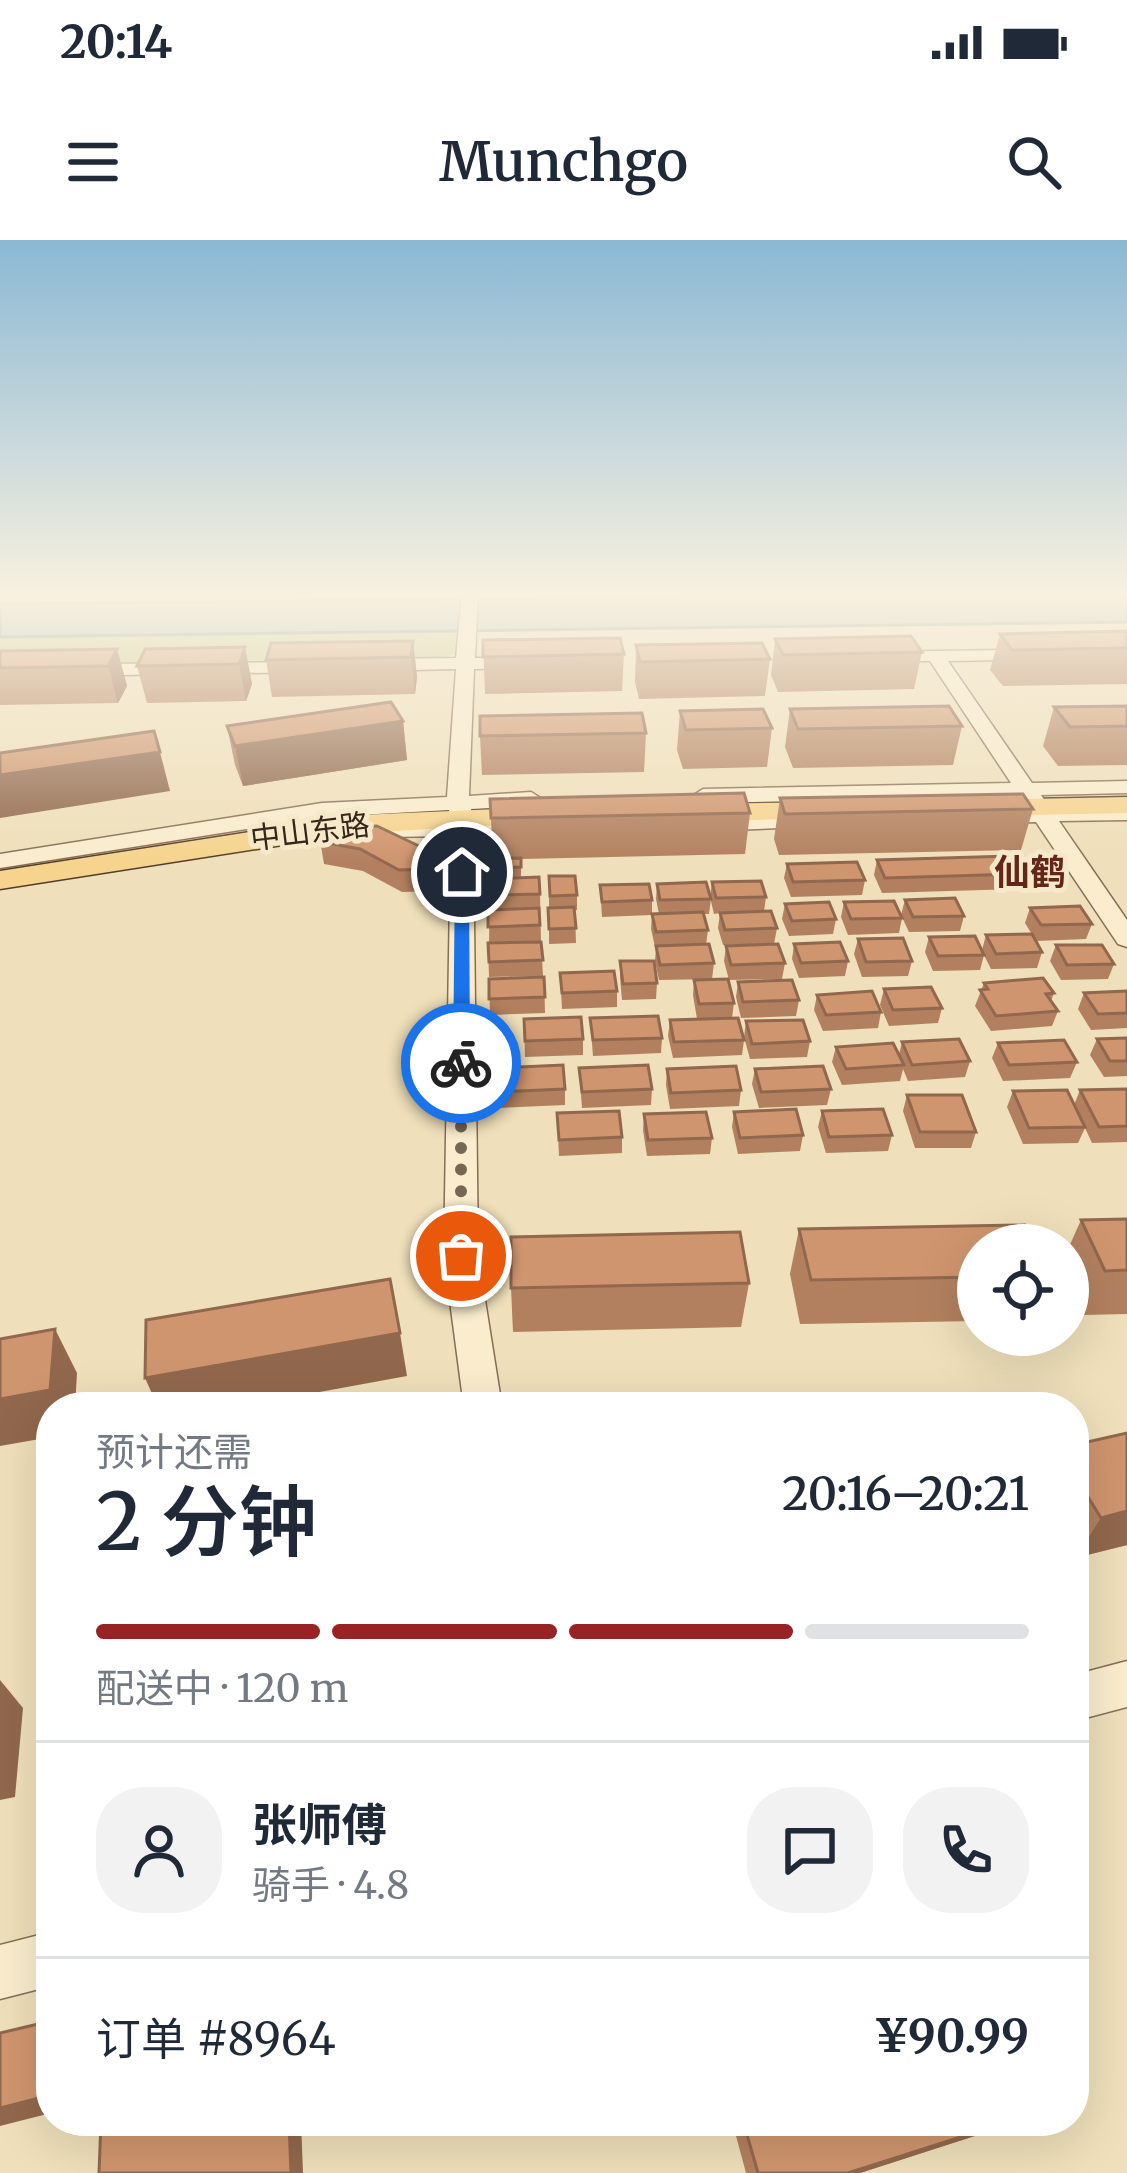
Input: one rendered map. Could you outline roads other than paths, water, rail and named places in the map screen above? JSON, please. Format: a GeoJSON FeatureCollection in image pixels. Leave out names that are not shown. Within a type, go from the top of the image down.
{"type":"FeatureCollection","features":[{"type":"Feature","properties":{"kind":"main road"},"geometry":{"type":"LineString","coordinates":[[665,810],[1127,805]]}},
{"type":"Feature","properties":{"kind":"main road","name":"中山东路"},"geometry":{"type":"LineString","coordinates":[[0,870],[300,822],[566,812]]}},
{"type":"Feature","properties":{"kind":"main road","name":"中山东路"},"geometry":{"type":"LineString","coordinates":[[0,884],[311,830],[459,814]]}},
{"type":"Feature","properties":{"kind":"street"},"geometry":{"type":"LineString","coordinates":[[463,682],[459,814],[461,1256],[481,1392]]}},
{"type":"Feature","properties":{"kind":"street"},"geometry":{"type":"LineString","coordinates":[[953,682],[1127,939]]}},
{"type":"Feature","properties":{"kind":"street"},"geometry":{"type":"LineString","coordinates":[[946,818],[1127,787]]}},
{"type":"Feature","properties":{"kind":"street"},"geometry":{"type":"LineString","coordinates":[[0,860],[322,810],[459,814]]}},
{"type":"Feature","properties":{"kind":"street"},"geometry":{"type":"LineString","coordinates":[[665,810],[853,820]]}},
{"type":"Feature","properties":{"kind":"street"},"geometry":{"type":"LineString","coordinates":[[1089,1694],[1127,1684]]}},
{"type":"Feature","properties":{"kind":"street"},"geometry":{"type":"LineString","coordinates":[[0,1972],[36,1963]]}},
{"type":"Feature","properties":{"kind":"district","name":"仙鹤"},"geometry":{"type":"Point","coordinates":[1030,872]}}]}
